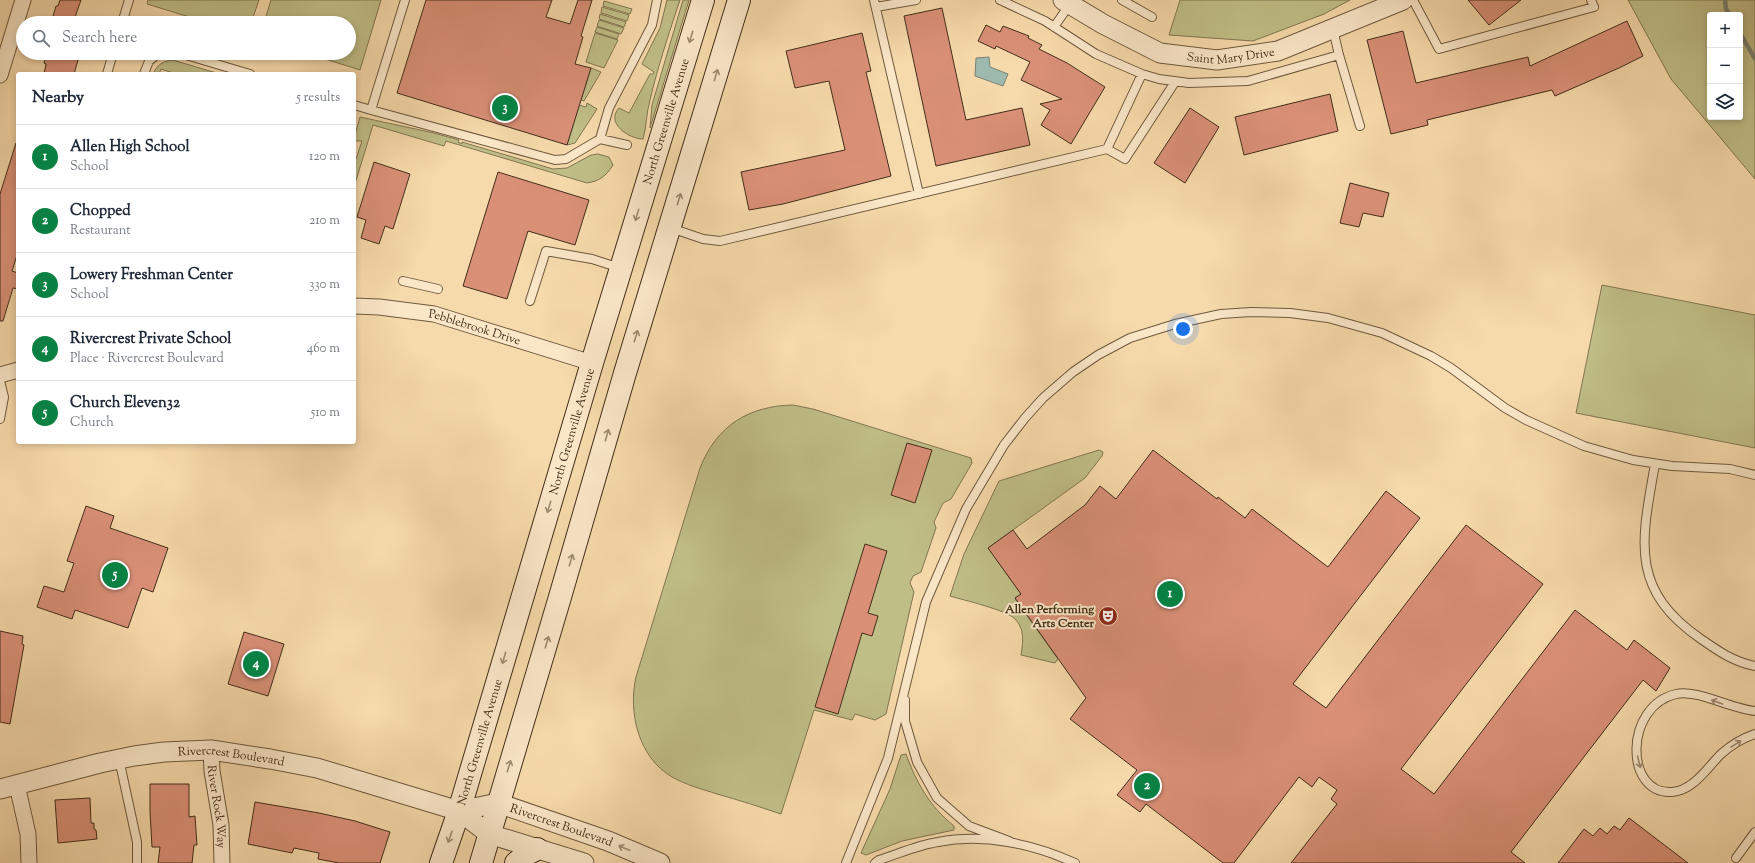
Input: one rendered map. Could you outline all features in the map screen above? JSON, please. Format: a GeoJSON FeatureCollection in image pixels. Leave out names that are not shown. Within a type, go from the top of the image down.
{"type":"FeatureCollection","features":[{"type":"Feature","properties":{"kind":"main road","name":"North Greenville Avenue"},"geometry":{"type":"LineString","coordinates":[[441,863],[459,811],[592,363],[703,0]]}},
{"type":"Feature","properties":{"kind":"main road"},"geometry":{"type":"LineString","coordinates":[[481,863],[625,373],[739,0]]}},
{"type":"Feature","properties":{"kind":"main road"},"geometry":{"type":"LineString","coordinates":[[592,363],[625,373]]}},
{"type":"Feature","properties":{"kind":"main road"},"geometry":{"type":"LineString","coordinates":[[516,863],[527,854],[537,849]]}},
{"type":"Feature","properties":{"kind":"street"},"geometry":{"type":"LineString","coordinates":[[18,16],[23,0]]}},
{"type":"Feature","properties":{"kind":"street","name":"Saint Mary Drive"},"geometry":{"type":"LineString","coordinates":[[1068,2],[1103,24],[1160,53],[1217,60],[1278,51],[1403,0]]}},
{"type":"Feature","properties":{"kind":"street"},"geometry":{"type":"LineString","coordinates":[[0,75],[16,23]]}},
{"type":"Feature","properties":{"kind":"street","name":"Pebblebrook Drive"},"geometry":{"type":"LineString","coordinates":[[356,306],[379,307],[434,314],[592,363]]}},
{"type":"Feature","properties":{"kind":"street"},"geometry":{"type":"LineString","coordinates":[[0,375],[16,371]]}},
{"type":"Feature","properties":{"kind":"street","name":"Rivercrest Boulevard"},"geometry":{"type":"LineString","coordinates":[[9,787],[119,759],[150,754],[211,750],[318,768],[459,811],[489,834],[584,863]]}},
{"type":"Feature","properties":{"kind":"street","name":"River Rock Way"},"geometry":{"type":"LineString","coordinates":[[211,750],[212,771],[221,825],[222,863]]}},
{"type":"Feature","properties":{"kind":"street"},"geometry":{"type":"LineString","coordinates":[[9,787],[28,834],[29,863]]}},
{"type":"Feature","properties":{"kind":"street","name":"Rivercrest Boulevard"},"geometry":{"type":"LineString","coordinates":[[459,811],[498,804],[608,841],[660,863]]}},
{"type":"Feature","properties":{"kind":"lane"},"geometry":{"type":"LineString","coordinates":[[124,16],[129,0]]}},
{"type":"Feature","properties":{"kind":"lane"},"geometry":{"type":"LineString","coordinates":[[371,110],[405,0]]}},
{"type":"Feature","properties":{"kind":"lane"},"geometry":{"type":"LineString","coordinates":[[600,139],[608,108],[652,25],[657,0]]}},
{"type":"Feature","properties":{"kind":"lane"},"geometry":{"type":"LineString","coordinates":[[916,0],[875,4],[919,194]]}},
{"type":"Feature","properties":{"kind":"lane"},"geometry":{"type":"LineString","coordinates":[[1000,0],[1054,27],[1096,54],[1142,74],[1175,82],[1248,81],[1339,55]]}},
{"type":"Feature","properties":{"kind":"lane"},"geometry":{"type":"LineString","coordinates":[[1122,0],[1152,17]]}},
{"type":"Feature","properties":{"kind":"lane"},"geometry":{"type":"LineString","coordinates":[[1413,0],[1439,49],[1594,7],[1591,0]]}},
{"type":"Feature","properties":{"kind":"lane"},"geometry":{"type":"LineString","coordinates":[[1054,27],[1068,2]]}},
{"type":"Feature","properties":{"kind":"lane"},"geometry":{"type":"LineString","coordinates":[[1333,29],[1360,126]]}},
{"type":"Feature","properties":{"kind":"lane"},"geometry":{"type":"LineString","coordinates":[[108,72],[111,60]]}},
{"type":"Feature","properties":{"kind":"lane"},"geometry":{"type":"LineString","coordinates":[[145,72],[150,60]]}},
{"type":"Feature","properties":{"kind":"lane"},"geometry":{"type":"LineString","coordinates":[[203,60],[243,72]]}},
{"type":"Feature","properties":{"kind":"lane"},"geometry":{"type":"LineString","coordinates":[[1107,149],[1142,74]]}},
{"type":"Feature","properties":{"kind":"lane"},"geometry":{"type":"LineString","coordinates":[[670,228],[703,239],[720,241],[1107,149],[1125,159],[1175,82]]}},
{"type":"Feature","properties":{"kind":"lane"},"geometry":{"type":"LineString","coordinates":[[356,106],[555,160],[566,159],[600,139],[627,145]]}},
{"type":"Feature","properties":{"kind":"lane"},"geometry":{"type":"LineString","coordinates":[[530,300],[546,251],[592,260],[621,268]]}},
{"type":"Feature","properties":{"kind":"lane"},"geometry":{"type":"LineString","coordinates":[[403,281],[438,289]]}},
{"type":"Feature","properties":{"kind":"lane"},"geometry":{"type":"LineString","coordinates":[[846,863],[888,758],[926,602],[966,509],[1004,445],[1020,423],[1043,398],[1073,372],[1098,355],[1130,338],[1175,324],[1222,314],[1251,312],[1298,314],[1328,318],[1382,333],[1431,356],[1451,368],[1505,408],[1563,438],[1606,453],[1655,464],[1730,469],[1755,475]]}},
{"type":"Feature","properties":{"kind":"lane"},"geometry":{"type":"LineString","coordinates":[[0,381],[4,397],[0,419]]}},
{"type":"Feature","properties":{"kind":"lane"},"geometry":{"type":"LineString","coordinates":[[1655,464],[1644,538],[1645,561],[1653,587],[1668,609],[1694,635],[1725,656],[1755,666]]}},
{"type":"Feature","properties":{"kind":"lane"},"geometry":{"type":"LineString","coordinates":[[907,677],[905,722],[917,762],[937,798],[969,826],[1076,863]]}},
{"type":"Feature","properties":{"kind":"lane"},"geometry":{"type":"LineString","coordinates":[[1755,711],[1728,706],[1696,694],[1675,694],[1661,700],[1652,708],[1644,719],[1637,735],[1636,751],[1640,770],[1649,784],[1655,788],[1672,792],[1681,790],[1690,785],[1722,753],[1755,734]]}},
{"type":"Feature","properties":{"kind":"lane"},"geometry":{"type":"LineString","coordinates":[[119,759],[137,842],[137,863]]}},
{"type":"Feature","properties":{"kind":"lane"},"geometry":{"type":"LineString","coordinates":[[1736,858],[1755,832]]}},
{"type":"Feature","properties":{"kind":"lane"},"geometry":{"type":"LineString","coordinates":[[875,863],[937,842],[967,839],[1009,841]]}},
{"type":"Feature","properties":{"kind":"shaded area"},"geometry":{"type":"Polygon","coordinates":[[[148,0],[259,0],[253,16],[186,16],[147,4],[148,0]]]}},
{"type":"Feature","properties":{"kind":"shaded area"},"geometry":{"type":"Polygon","coordinates":[[[271,0],[381,0],[360,70],[328,60],[356,60],[356,16],[266,16],[271,0]]]}},
{"type":"Feature","properties":{"kind":"shaded area"},"geometry":{"type":"Polygon","coordinates":[[[667,0],[680,0],[653,87],[643,139],[637,138],[620,129],[615,119],[615,114],[619,108],[629,113],[650,74],[653,74],[654,72],[642,64],[660,28],[667,0]]]}},
{"type":"Feature","properties":{"kind":"shaded area"},"geometry":{"type":"Polygon","coordinates":[[[683,0],[689,0],[650,128],[652,105],[683,0]]]}},
{"type":"Feature","properties":{"kind":"shaded area"},"geometry":{"type":"Polygon","coordinates":[[[1180,0],[1350,0],[1324,14],[1253,41],[1169,35],[1180,0]]]}},
{"type":"Feature","properties":{"kind":"shaded area"},"geometry":{"type":"Polygon","coordinates":[[[1628,0],[1755,0],[1755,179],[1671,79],[1628,0]]]}},
{"type":"Feature","properties":{"kind":"shaded area"},"geometry":{"type":"Polygon","coordinates":[[[604,1],[632,9],[630,14],[603,6],[604,1]]]}},
{"type":"Feature","properties":{"kind":"shaded area"},"geometry":{"type":"Polygon","coordinates":[[[602,7],[629,15],[627,21],[601,13],[602,7]]]}},
{"type":"Feature","properties":{"kind":"shaded area"},"geometry":{"type":"Polygon","coordinates":[[[600,14],[626,22],[624,27],[599,19],[600,14]]]}},
{"type":"Feature","properties":{"kind":"shaded area"},"geometry":{"type":"Polygon","coordinates":[[[599,20],[624,28],[621,34],[597,26],[599,20]]]}},
{"type":"Feature","properties":{"kind":"shaded area"},"geometry":{"type":"Polygon","coordinates":[[[597,27],[619,34],[617,39],[595,32],[597,27]]]}},
{"type":"Feature","properties":{"kind":"shaded area"},"geometry":{"type":"Polygon","coordinates":[[[595,33],[618,40],[604,68],[586,62],[595,33]]]}},
{"type":"Feature","properties":{"kind":"shaded area"},"geometry":{"type":"Polygon","coordinates":[[[989,57],[990,67],[1008,74],[1003,86],[975,76],[976,58],[989,57]]]}},
{"type":"Feature","properties":{"kind":"shaded area"},"geometry":{"type":"Polygon","coordinates":[[[172,60],[213,72],[170,72],[161,69],[160,72],[154,72],[156,68],[166,61],[172,60]]]}},
{"type":"Feature","properties":{"kind":"shaded area"},"geometry":{"type":"Polygon","coordinates":[[[591,68],[601,72],[584,101],[581,100],[591,68]]]}},
{"type":"Feature","properties":{"kind":"shaded area"},"geometry":{"type":"Polygon","coordinates":[[[587,103],[597,109],[575,143],[567,145],[579,105],[586,107],[587,103]]]}},
{"type":"Feature","properties":{"kind":"shaded area"},"geometry":{"type":"Polygon","coordinates":[[[360,117],[434,133],[459,140],[458,142],[462,144],[462,142],[553,169],[567,168],[591,155],[598,154],[609,157],[613,165],[602,177],[596,181],[587,183],[446,141],[444,146],[373,125],[356,180],[356,159],[362,141],[356,141],[356,131],[360,117]]]}},
{"type":"Feature","properties":{"kind":"shaded area"},"geometry":{"type":"Polygon","coordinates":[[[1602,285],[1755,315],[1755,448],[1576,413],[1602,285]]]}},
{"type":"Feature","properties":{"kind":"shaded area"},"geometry":{"type":"Polygon","coordinates":[[[793,405],[813,409],[971,458],[972,463],[951,499],[943,503],[934,522],[936,528],[921,572],[913,576],[910,583],[914,592],[886,714],[875,720],[855,714],[852,720],[814,710],[781,814],[688,785],[672,777],[660,768],[651,758],[644,746],[638,733],[633,705],[636,677],[700,468],[707,453],[725,429],[736,421],[762,409],[793,405]]]}},
{"type":"Feature","properties":{"kind":"shaded area"},"geometry":{"type":"Polygon","coordinates":[[[1099,450],[1103,452],[1102,456],[1085,478],[988,548],[1021,594],[1015,599],[1058,659],[1055,663],[1021,655],[1023,641],[1022,632],[1015,619],[1003,612],[950,596],[964,554],[999,481],[1099,450]]]}},
{"type":"Feature","properties":{"kind":"shaded area"},"geometry":{"type":"Polygon","coordinates":[[[906,754],[919,784],[938,811],[954,826],[954,830],[902,841],[866,855],[861,853],[890,789],[901,755],[906,754]]]}},
{"type":"Feature","properties":{"kind":"building"},"geometry":{"type":"Polygon","coordinates":[[[60,0],[81,0],[75,16],[53,16],[56,6],[58,6],[60,0]]]}},
{"type":"Feature","properties":{"kind":"building"},"geometry":{"type":"Polygon","coordinates":[[[426,0],[552,0],[546,17],[570,24],[578,0],[592,0],[581,36],[583,37],[575,64],[591,68],[567,145],[397,93],[426,0]]]}},
{"type":"Feature","properties":{"kind":"building"},"geometry":{"type":"Polygon","coordinates":[[[1468,0],[1521,0],[1489,25],[1468,0]]]}},
{"type":"Feature","properties":{"kind":"building"},"geometry":{"type":"Polygon","coordinates":[[[942,8],[966,120],[1022,108],[1030,145],[936,166],[904,16],[942,8]]]}},
{"type":"Feature","properties":{"kind":"building"},"geometry":{"type":"Polygon","coordinates":[[[1627,21],[1643,56],[1619,68],[1555,96],[1552,90],[1427,120],[1428,125],[1391,134],[1367,40],[1403,31],[1416,83],[1528,57],[1530,66],[1627,21]]]}},
{"type":"Feature","properties":{"kind":"building"},"geometry":{"type":"Polygon","coordinates":[[[986,25],[1000,32],[1003,26],[1029,36],[1028,38],[1042,45],[1039,49],[1067,63],[1105,87],[1071,144],[1041,125],[1050,110],[1040,104],[1062,99],[1021,80],[1030,62],[996,46],[995,49],[978,41],[986,25]]]}},
{"type":"Feature","properties":{"kind":"building"},"geometry":{"type":"Polygon","coordinates":[[[862,33],[871,71],[866,72],[891,176],[783,204],[749,210],[741,172],[845,150],[829,81],[795,88],[786,51],[862,33]]]}},
{"type":"Feature","properties":{"kind":"building"},"geometry":{"type":"Polygon","coordinates":[[[45,60],[78,60],[75,72],[44,72],[46,64],[44,63],[45,60]]]}},
{"type":"Feature","properties":{"kind":"building"},"geometry":{"type":"Polygon","coordinates":[[[1330,94],[1338,131],[1244,155],[1235,117],[1330,94]]]}},
{"type":"Feature","properties":{"kind":"building"},"geometry":{"type":"Polygon","coordinates":[[[1190,108],[1219,127],[1185,183],[1154,163],[1190,108]]]}},
{"type":"Feature","properties":{"kind":"building"},"geometry":{"type":"Polygon","coordinates":[[[16,143],[16,258],[12,271],[16,272],[16,289],[13,288],[3,321],[0,321],[0,194],[16,143]]]}},
{"type":"Feature","properties":{"kind":"building"},"geometry":{"type":"Polygon","coordinates":[[[374,162],[410,174],[393,229],[385,226],[379,244],[361,238],[366,220],[357,217],[374,162]]]}},
{"type":"Feature","properties":{"kind":"building"},"geometry":{"type":"Polygon","coordinates":[[[498,172],[589,200],[575,245],[528,231],[507,299],[463,286],[498,172]]]}},
{"type":"Feature","properties":{"kind":"building"},"geometry":{"type":"Polygon","coordinates":[[[1350,183],[1389,193],[1383,217],[1363,213],[1359,227],[1340,223],[1350,183]]]}},
{"type":"Feature","properties":{"kind":"building"},"geometry":{"type":"Polygon","coordinates":[[[907,443],[932,450],[915,503],[891,495],[907,443]]]}},
{"type":"Feature","properties":{"kind":"building"},"geometry":{"type":"Polygon","coordinates":[[[1153,450],[1217,499],[1218,497],[1245,518],[1252,509],[1328,567],[1386,491],[1420,518],[1293,684],[1326,708],[1466,525],[1543,584],[1401,769],[1434,794],[1575,610],[1627,650],[1634,640],[1670,668],[1656,691],[1643,680],[1511,852],[1525,863],[1291,863],[1337,804],[1331,799],[1337,790],[1319,777],[1312,787],[1299,777],[1234,863],[1223,863],[1146,804],[1140,812],[1117,795],[1137,770],[1070,719],[1086,698],[1015,598],[1021,594],[988,548],[1013,530],[1027,549],[1085,505],[1100,486],[1116,499],[1153,450]]]}},
{"type":"Feature","properties":{"kind":"building"},"geometry":{"type":"Polygon","coordinates":[[[86,506],[114,516],[110,528],[168,548],[153,592],[142,588],[128,628],[75,610],[72,619],[37,607],[44,586],[64,592],[74,563],[67,561],[86,506]]]}},
{"type":"Feature","properties":{"kind":"building"},"geometry":{"type":"Polygon","coordinates":[[[865,544],[887,551],[868,613],[878,616],[872,636],[862,633],[838,714],[815,707],[865,544]]]}},
{"type":"Feature","properties":{"kind":"building"},"geometry":{"type":"Polygon","coordinates":[[[0,631],[23,636],[22,644],[24,645],[10,724],[0,722],[0,631]]]}},
{"type":"Feature","properties":{"kind":"building"},"geometry":{"type":"Polygon","coordinates":[[[244,632],[284,644],[268,696],[228,684],[244,632]]]}},
{"type":"Feature","properties":{"kind":"building"},"geometry":{"type":"Polygon","coordinates":[[[150,784],[189,784],[189,817],[195,816],[197,845],[194,845],[192,863],[158,863],[160,847],[152,847],[150,784]]]}},
{"type":"Feature","properties":{"kind":"building"},"geometry":{"type":"Polygon","coordinates":[[[90,798],[91,823],[94,823],[97,839],[58,843],[55,800],[90,798]]]}},
{"type":"Feature","properties":{"kind":"building"},"geometry":{"type":"Polygon","coordinates":[[[255,802],[355,821],[390,832],[380,863],[339,863],[318,859],[319,853],[294,848],[292,853],[248,844],[255,802]]]}},
{"type":"Feature","properties":{"kind":"building"},"geometry":{"type":"Polygon","coordinates":[[[1629,818],[1688,863],[1558,863],[1584,829],[1593,836],[1600,828],[1607,834],[1614,826],[1620,830],[1629,818]]]}},
{"type":"Feature","properties":{"kind":"waterway"},"geometry":{"type":"LineString","coordinates":[[1725,0],[1726,9],[1728,12]]}},
{"type":"Feature","properties":{"kind":"waterway"},"geometry":{"type":"LineString","coordinates":[[1743,38],[1755,59]]}},
{"type":"Feature","properties":{"kind":"place","name":"Lowery Freshman Center"},"geometry":{"type":"Point","coordinates":[505,108]}},
{"type":"Feature","properties":{"kind":"place","name":"Church Eleven32"},"geometry":{"type":"Point","coordinates":[115,575]}},
{"type":"Feature","properties":{"kind":"place","name":"Allen High School"},"geometry":{"type":"Point","coordinates":[1170,594]}},
{"type":"Feature","properties":{"kind":"place","name":"Allen Performing Arts Center"},"geometry":{"type":"Point","coordinates":[1108,616]}},
{"type":"Feature","properties":{"kind":"place","name":"Rivercrest Private School"},"geometry":{"type":"Point","coordinates":[256,664]}},
{"type":"Feature","properties":{"kind":"place","name":"Chopped"},"geometry":{"type":"Point","coordinates":[1147,786]}}]}
